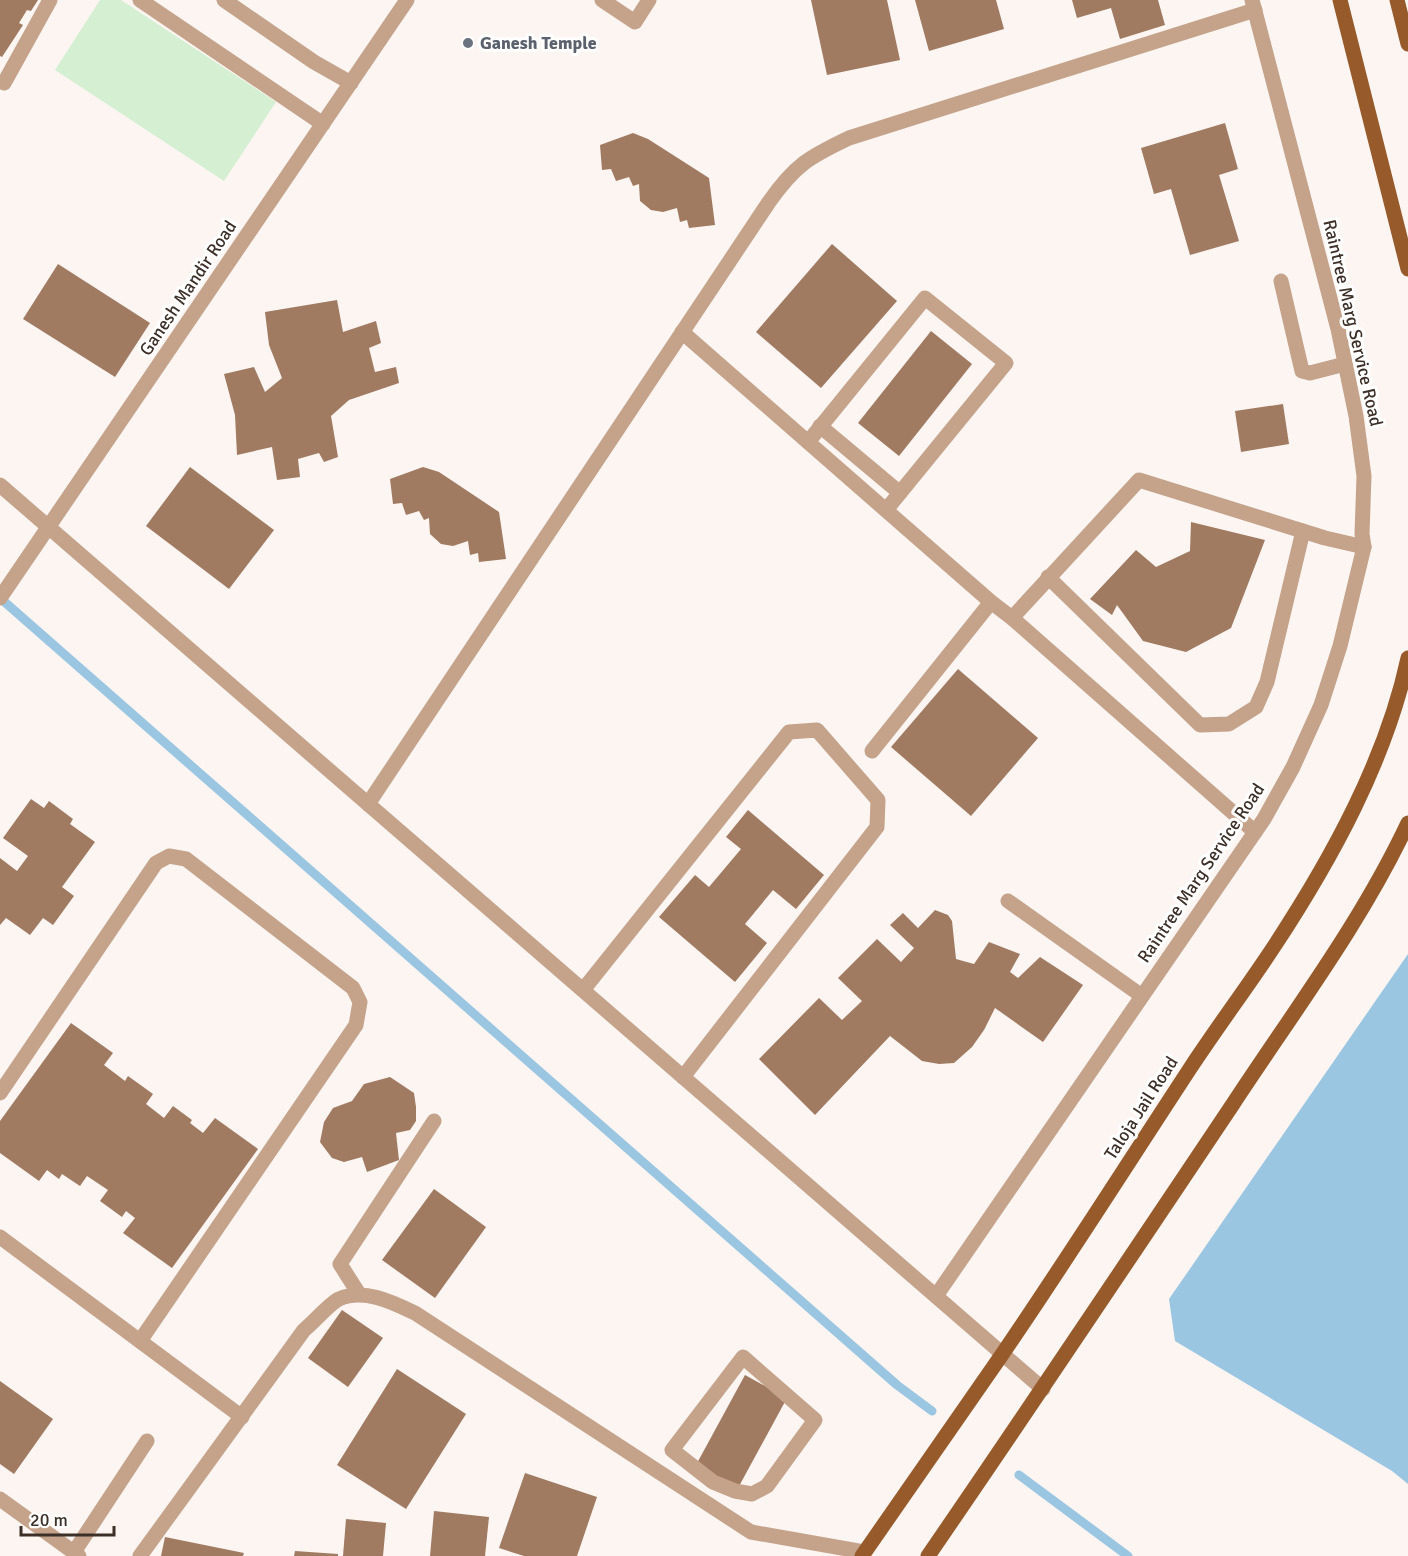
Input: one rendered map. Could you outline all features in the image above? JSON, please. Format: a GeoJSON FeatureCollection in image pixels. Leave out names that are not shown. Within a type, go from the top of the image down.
{"type":"FeatureCollection","features":[{"type":"Feature","properties":{"kind":"main road"},"geometry":{"type":"LineString","coordinates":[[1340,0],[1408,269]]}},
{"type":"Feature","properties":{"kind":"main road"},"geometry":{"type":"LineString","coordinates":[[1396,0],[1408,44]]}},
{"type":"Feature","properties":{"kind":"main road","name":"Taloja Jail Road"},"geometry":{"type":"LineString","coordinates":[[863,1554],[1003,1354],[1226,1014],[1274,946],[1342,833],[1367,779],[1391,715],[1408,658]]}},
{"type":"Feature","properties":{"kind":"main road"},"geometry":{"type":"LineString","coordinates":[[928,1556],[1043,1389],[1265,1055],[1320,977],[1391,859],[1408,823]]}},
{"type":"Feature","properties":{"kind":"street"},"geometry":{"type":"LineString","coordinates":[[4,82],[50,0]]}},
{"type":"Feature","properties":{"kind":"street"},"geometry":{"type":"LineString","coordinates":[[140,0],[323,124]]}},
{"type":"Feature","properties":{"kind":"street"},"geometry":{"type":"LineString","coordinates":[[224,0],[315,62],[351,83]]}},
{"type":"Feature","properties":{"kind":"street","name":"Ganesh Mandir Road"},"geometry":{"type":"LineString","coordinates":[[0,598],[407,0]]}},
{"type":"Feature","properties":{"kind":"street"},"geometry":{"type":"LineString","coordinates":[[602,0],[634,22],[649,0]]}},
{"type":"Feature","properties":{"kind":"street"},"geometry":{"type":"LineString","coordinates":[[368,804],[782,183],[797,166],[817,152],[849,138],[1254,5]]}},
{"type":"Feature","properties":{"kind":"street","name":"Raintree Marg Service Road"},"geometry":{"type":"LineString","coordinates":[[936,1296],[1264,819],[1293,766],[1321,705],[1340,646],[1364,547],[1362,534],[1364,476],[1356,416],[1346,363],[1254,5]]}},
{"type":"Feature","properties":{"kind":"street"},"geometry":{"type":"LineString","coordinates":[[1281,281],[1302,371],[1310,373],[1346,363]]}},
{"type":"Feature","properties":{"kind":"street"},"geometry":{"type":"LineString","coordinates":[[808,442],[925,297],[1006,363],[886,510]]}},
{"type":"Feature","properties":{"kind":"street"},"geometry":{"type":"LineString","coordinates":[[682,332],[1255,832]]}},
{"type":"Feature","properties":{"kind":"street"},"geometry":{"type":"LineString","coordinates":[[820,426],[900,493]]}},
{"type":"Feature","properties":{"kind":"street"},"geometry":{"type":"LineString","coordinates":[[1012,618],[1139,480],[1303,531],[1364,547]]}},
{"type":"Feature","properties":{"kind":"street"},"geometry":{"type":"LineString","coordinates":[[0,485],[1043,1389]]}},
{"type":"Feature","properties":{"kind":"street"},"geometry":{"type":"LineString","coordinates":[[1048,577],[1200,725],[1229,724],[1256,706],[1267,682],[1303,531]]}},
{"type":"Feature","properties":{"kind":"street"},"geometry":{"type":"LineString","coordinates":[[872,751],[991,602]]}},
{"type":"Feature","properties":{"kind":"street"},"geometry":{"type":"LineString","coordinates":[[584,990],[789,732],[817,730],[878,800],[877,827],[683,1077]]}},
{"type":"Feature","properties":{"kind":"street"},"geometry":{"type":"LineString","coordinates":[[0,1093],[156,863],[169,856],[186,859],[352,988],[360,1002],[356,1025],[140,1341]]}},
{"type":"Feature","properties":{"kind":"street"},"geometry":{"type":"LineString","coordinates":[[1008,901],[1142,996]]}},
{"type":"Feature","properties":{"kind":"street"},"geometry":{"type":"LineString","coordinates":[[359,1294],[340,1264],[434,1121]]}},
{"type":"Feature","properties":{"kind":"street"},"geometry":{"type":"LineString","coordinates":[[0,1237],[242,1417]]}},
{"type":"Feature","properties":{"kind":"street"},"geometry":{"type":"LineString","coordinates":[[140,1556],[304,1330],[338,1299],[359,1294],[389,1300],[415,1313],[751,1532],[863,1554]]}},
{"type":"Feature","properties":{"kind":"street"},"geometry":{"type":"LineString","coordinates":[[743,1357],[815,1420],[767,1486],[752,1494],[735,1491],[713,1482],[685,1458],[672,1450],[743,1357]]}},
{"type":"Feature","properties":{"kind":"street"},"geometry":{"type":"LineString","coordinates":[[0,1499],[77,1554],[147,1441]]}},
{"type":"Feature","properties":{"kind":"street"},"geometry":{"type":"LineString","coordinates":[[669,1479],[685,1458]]}},
{"type":"Feature","properties":{"kind":"green space"},"geometry":{"type":"Polygon","coordinates":[[[100,0],[121,0],[276,102],[224,181],[55,70],[100,0]]]}},
{"type":"Feature","properties":{"kind":"water"},"geometry":{"type":"Polygon","coordinates":[[[1408,954],[1408,1484],[1392,1471],[1175,1341],[1169,1299],[1408,954]]]}},
{"type":"Feature","properties":{"kind":"building"},"geometry":{"type":"Polygon","coordinates":[[[0,0],[38,0],[31,11],[27,10],[19,23],[23,25],[2,57],[0,56],[0,0]]]}},
{"type":"Feature","properties":{"kind":"building"},"geometry":{"type":"Polygon","coordinates":[[[811,0],[887,0],[900,60],[827,75],[811,0]]]}},
{"type":"Feature","properties":{"kind":"building"},"geometry":{"type":"Polygon","coordinates":[[[915,0],[996,0],[1004,29],[929,51],[915,0]]]}},
{"type":"Feature","properties":{"kind":"building"},"geometry":{"type":"Polygon","coordinates":[[[1072,0],[1158,0],[1165,25],[1120,39],[1111,8],[1077,18],[1072,0]]]}},
{"type":"Feature","properties":{"kind":"building"},"geometry":{"type":"Polygon","coordinates":[[[1225,123],[1238,169],[1219,175],[1239,241],[1190,255],[1171,189],[1154,194],[1141,148],[1225,123]]]}},
{"type":"Feature","properties":{"kind":"building"},"geometry":{"type":"Polygon","coordinates":[[[633,133],[648,139],[709,178],[715,225],[689,228],[687,220],[680,222],[677,208],[663,212],[651,210],[640,201],[639,184],[633,186],[629,177],[616,181],[611,169],[602,170],[600,145],[633,133]]]}},
{"type":"Feature","properties":{"kind":"building"},"geometry":{"type":"Polygon","coordinates":[[[832,244],[897,301],[821,388],[756,332],[832,244]]]}},
{"type":"Feature","properties":{"kind":"building"},"geometry":{"type":"Polygon","coordinates":[[[58,264],[150,323],[115,377],[23,319],[58,264]]]}},
{"type":"Feature","properties":{"kind":"building"},"geometry":{"type":"Polygon","coordinates":[[[337,300],[343,332],[376,321],[381,343],[369,348],[375,372],[396,367],[399,383],[349,400],[331,416],[338,457],[324,462],[319,453],[298,459],[300,477],[277,480],[272,447],[237,455],[235,415],[224,374],[254,367],[265,392],[282,378],[269,345],[265,312],[337,300]]]}},
{"type":"Feature","properties":{"kind":"building"},"geometry":{"type":"Polygon","coordinates":[[[931,331],[972,364],[899,456],[858,423],[931,331]]]}},
{"type":"Feature","properties":{"kind":"building"},"geometry":{"type":"Polygon","coordinates":[[[1283,404],[1289,444],[1241,452],[1235,411],[1283,404]]]}},
{"type":"Feature","properties":{"kind":"building"},"geometry":{"type":"Polygon","coordinates":[[[190,467],[274,530],[229,589],[146,526],[190,467]]]}},
{"type":"Feature","properties":{"kind":"building"},"geometry":{"type":"Polygon","coordinates":[[[423,467],[439,472],[499,512],[506,559],[479,562],[478,553],[470,555],[468,541],[453,546],[441,544],[430,534],[429,518],[424,520],[419,511],[406,515],[402,503],[393,504],[390,479],[423,467]]]}},
{"type":"Feature","properties":{"kind":"building"},"geometry":{"type":"Polygon","coordinates":[[[1191,522],[1265,540],[1231,628],[1186,652],[1143,641],[1117,605],[1112,615],[1090,599],[1136,550],[1156,567],[1190,551],[1191,522]]]}},
{"type":"Feature","properties":{"kind":"building"},"geometry":{"type":"Polygon","coordinates":[[[958,669],[1038,738],[971,816],[891,747],[958,669]]]}},
{"type":"Feature","properties":{"kind":"building"},"geometry":{"type":"Polygon","coordinates":[[[31,799],[44,808],[49,801],[73,819],[70,824],[95,842],[62,887],[74,896],[53,925],[43,918],[30,935],[6,918],[0,925],[0,858],[17,871],[28,856],[3,838],[31,799]]]}},
{"type":"Feature","properties":{"kind":"building"},"geometry":{"type":"Polygon","coordinates":[[[748,810],[824,875],[796,909],[773,890],[745,924],[767,943],[735,982],[659,917],[695,875],[709,887],[741,849],[726,837],[748,810]]]}},
{"type":"Feature","properties":{"kind":"building"},"geometry":{"type":"Polygon","coordinates":[[[935,910],[948,915],[952,921],[956,959],[974,964],[989,942],[1020,954],[1010,972],[1018,978],[1040,957],[1083,985],[1043,1042],[995,1008],[972,1047],[954,1063],[939,1064],[922,1061],[890,1036],[815,1115],[759,1059],[819,998],[842,1020],[862,1001],[838,978],[877,939],[901,962],[914,948],[890,925],[903,913],[918,928],[935,910]]]}},
{"type":"Feature","properties":{"kind":"building"},"geometry":{"type":"Polygon","coordinates":[[[71,1023],[113,1053],[104,1065],[125,1081],[128,1076],[153,1094],[146,1104],[164,1118],[173,1106],[192,1120],[190,1123],[203,1133],[215,1118],[258,1149],[172,1268],[123,1233],[135,1218],[126,1211],[122,1217],[100,1201],[108,1190],[87,1176],[80,1186],[62,1174],[59,1179],[47,1170],[39,1181],[0,1153],[0,1121],[71,1023]]]}},
{"type":"Feature","properties":{"kind":"building"},"geometry":{"type":"Polygon","coordinates":[[[390,1077],[414,1093],[416,1107],[416,1121],[410,1130],[396,1133],[399,1160],[367,1172],[362,1157],[344,1162],[332,1158],[320,1142],[324,1122],[333,1108],[352,1101],[364,1084],[390,1077]]]}},
{"type":"Feature","properties":{"kind":"building"},"geometry":{"type":"Polygon","coordinates":[[[434,1189],[486,1227],[435,1298],[382,1260],[434,1189]]]}},
{"type":"Feature","properties":{"kind":"building"},"geometry":{"type":"Polygon","coordinates":[[[342,1310],[383,1338],[348,1387],[308,1358],[342,1310]]]}},
{"type":"Feature","properties":{"kind":"building"},"geometry":{"type":"Polygon","coordinates":[[[397,1369],[466,1414],[406,1509],[337,1465],[397,1369]]]}},
{"type":"Feature","properties":{"kind":"building"},"geometry":{"type":"Polygon","coordinates":[[[745,1375],[787,1398],[738,1488],[696,1465],[745,1375]]]}},
{"type":"Feature","properties":{"kind":"building"},"geometry":{"type":"Polygon","coordinates":[[[0,1381],[53,1419],[14,1474],[0,1464],[0,1381]]]}},
{"type":"Feature","properties":{"kind":"building"},"geometry":{"type":"Polygon","coordinates":[[[525,1473],[597,1497],[577,1556],[524,1556],[499,1548],[525,1473]]]}},
{"type":"Feature","properties":{"kind":"building"},"geometry":{"type":"Polygon","coordinates":[[[434,1511],[489,1517],[485,1556],[430,1556],[434,1511]]]}},
{"type":"Feature","properties":{"kind":"building"},"geometry":{"type":"Polygon","coordinates":[[[346,1519],[386,1523],[383,1556],[343,1556],[346,1519]]]}},
{"type":"Feature","properties":{"kind":"building"},"geometry":{"type":"Polygon","coordinates":[[[165,1537],[244,1553],[243,1556],[161,1556],[165,1537]]]}},
{"type":"Feature","properties":{"kind":"building"},"geometry":{"type":"Polygon","coordinates":[[[295,1551],[338,1554],[338,1556],[294,1556],[295,1551]]]}},
{"type":"Feature","properties":{"kind":"waterway"},"geometry":{"type":"LineString","coordinates":[[0,598],[897,1385],[932,1411]]}},
{"type":"Feature","properties":{"kind":"waterway"},"geometry":{"type":"LineString","coordinates":[[1019,1475],[1128,1556]]}},
{"type":"Feature","properties":{"kind":"place","name":"Ganesh Temple"},"geometry":{"type":"Point","coordinates":[468,43]}}]}
